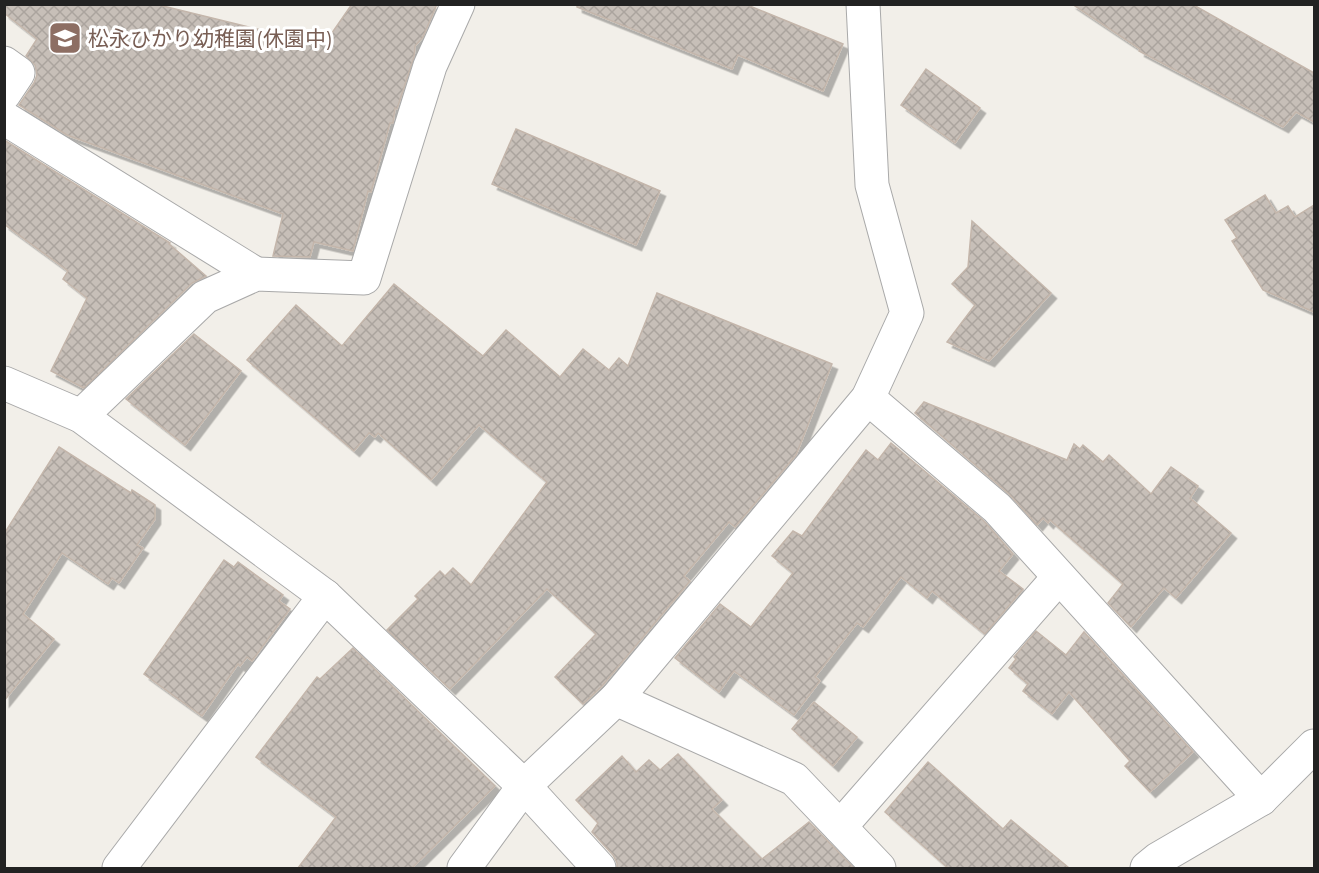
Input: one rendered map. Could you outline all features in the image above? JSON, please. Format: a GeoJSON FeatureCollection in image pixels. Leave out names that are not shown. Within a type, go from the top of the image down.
{"type":"FeatureCollection","features":[{"type":"Feature","properties":{"kind":"street"},"geometry":{"type":"LineString","coordinates":[[81,416],[205,297],[256,274],[364,278],[430,66],[458,4]]}},
{"type":"Feature","properties":{"kind":"street"},"geometry":{"type":"LineString","coordinates":[[464,868],[524,786],[616,699],[868,398],[907,313],[872,185],[863,4]]}},
{"type":"Feature","properties":{"kind":"street"},"geometry":{"type":"LineString","coordinates":[[4,63],[18,73],[4,94]]}},
{"type":"Feature","properties":{"kind":"street"},"geometry":{"type":"LineString","coordinates":[[4,118],[256,274]]}},
{"type":"Feature","properties":{"kind":"street"},"geometry":{"type":"LineString","coordinates":[[4,382],[81,416],[325,596],[524,786],[599,868]]}},
{"type":"Feature","properties":{"kind":"street"},"geometry":{"type":"LineString","coordinates":[[868,398],[997,508],[1261,799]]}},
{"type":"Feature","properties":{"kind":"street"},"geometry":{"type":"LineString","coordinates":[[840,827],[1059,576]]}},
{"type":"Feature","properties":{"kind":"street"},"geometry":{"type":"LineString","coordinates":[[118,868],[325,596]]}},
{"type":"Feature","properties":{"kind":"street"},"geometry":{"type":"LineString","coordinates":[[616,699],[794,778],[879,868]]}},
{"type":"Feature","properties":{"kind":"street"},"geometry":{"type":"LineString","coordinates":[[1156,865],[1261,799],[1314,746]]}},
{"type":"Feature","properties":{"kind":"building"},"geometry":{"type":"Polygon","coordinates":[[[4,4],[155,4],[290,37],[325,43],[352,4],[437,4],[423,37],[415,46],[414,57],[397,109],[395,108],[393,123],[390,123],[371,192],[368,191],[353,251],[314,242],[310,257],[273,256],[283,214],[67,135],[19,105],[37,75],[35,65],[26,56],[37,39],[4,13],[4,4]]]}},
{"type":"Feature","properties":{"kind":"building"},"geometry":{"type":"Polygon","coordinates":[[[577,4],[745,4],[843,44],[823,91],[738,55],[732,69],[577,7],[577,4]]]}},
{"type":"Feature","properties":{"kind":"building"},"geometry":{"type":"Polygon","coordinates":[[[1072,4],[1192,4],[1314,73],[1314,122],[1296,112],[1283,127],[1139,51],[1140,49],[1072,4]]]}},
{"type":"Feature","properties":{"kind":"building"},"geometry":{"type":"Polygon","coordinates":[[[926,69],[980,108],[955,143],[901,105],[926,69]]]}},
{"type":"Feature","properties":{"kind":"building"},"geometry":{"type":"Polygon","coordinates":[[[516,129],[660,191],[636,245],[492,184],[516,129]]]}},
{"type":"Feature","properties":{"kind":"building"},"geometry":{"type":"Polygon","coordinates":[[[4,140],[170,243],[206,276],[192,283],[84,388],[51,371],[87,298],[63,279],[68,271],[4,224],[4,140]]]}},
{"type":"Feature","properties":{"kind":"building"},"geometry":{"type":"Polygon","coordinates":[[[1265,195],[1276,213],[1288,206],[1295,217],[1314,205],[1314,312],[1263,290],[1232,241],[1237,238],[1225,220],[1265,195]]]}},
{"type":"Feature","properties":{"kind":"building"},"geometry":{"type":"Polygon","coordinates":[[[972,221],[1051,293],[989,361],[947,342],[975,305],[952,284],[968,267],[972,221]]]}},
{"type":"Feature","properties":{"kind":"building"},"geometry":{"type":"Polygon","coordinates":[[[394,284],[483,356],[506,330],[560,377],[583,349],[609,370],[619,358],[628,366],[657,293],[832,364],[796,455],[735,527],[729,522],[684,576],[690,581],[602,686],[583,704],[555,677],[596,634],[547,589],[450,689],[387,630],[418,599],[415,596],[440,571],[445,576],[453,568],[471,585],[547,482],[479,425],[431,480],[378,433],[375,437],[369,433],[354,451],[247,360],[296,305],[342,346],[394,284]]]}},
{"type":"Feature","properties":{"kind":"building"},"geometry":{"type":"Polygon","coordinates":[[[194,334],[241,371],[185,445],[126,399],[194,334]]]}},
{"type":"Feature","properties":{"kind":"building"},"geometry":{"type":"Polygon","coordinates":[[[924,402],[1067,460],[1074,444],[1080,449],[1083,445],[1103,462],[1109,455],[1151,494],[1171,467],[1198,486],[1190,498],[1231,533],[1176,598],[1164,588],[1131,627],[1108,603],[1123,584],[1050,520],[1048,523],[1043,518],[1037,525],[1009,494],[915,413],[924,402]]]}},
{"type":"Feature","properties":{"kind":"building"},"geometry":{"type":"Polygon","coordinates":[[[891,443],[984,521],[1013,554],[999,571],[1023,589],[985,634],[932,591],[927,598],[901,577],[863,627],[857,623],[815,677],[820,681],[794,715],[734,671],[719,692],[675,658],[720,604],[751,627],[793,573],[772,556],[793,531],[802,536],[866,450],[878,460],[891,443]]]}},
{"type":"Feature","properties":{"kind":"building"},"geometry":{"type":"Polygon","coordinates":[[[59,447],[131,493],[132,490],[155,505],[155,519],[137,545],[143,548],[119,583],[112,578],[108,584],[62,553],[23,614],[54,639],[4,701],[4,534],[59,447]]]}},
{"type":"Feature","properties":{"kind":"building"},"geometry":{"type":"Polygon","coordinates":[[[224,560],[234,567],[238,562],[283,595],[279,601],[290,609],[252,661],[247,657],[240,666],[238,664],[202,716],[144,674],[224,560]]]}},
{"type":"Feature","properties":{"kind":"building"},"geometry":{"type":"Polygon","coordinates":[[[1036,631],[1066,655],[1084,632],[1193,752],[1150,792],[1125,766],[1130,761],[1069,692],[1052,714],[1023,691],[1028,684],[1009,668],[1016,659],[1014,657],[1036,631]]]}},
{"type":"Feature","properties":{"kind":"building"},"geometry":{"type":"Polygon","coordinates":[[[353,648],[495,786],[412,868],[298,868],[336,817],[256,757],[317,677],[320,679],[353,648]]]}},
{"type":"Feature","properties":{"kind":"building"},"geometry":{"type":"Polygon","coordinates":[[[814,702],[857,737],[833,766],[792,729],[814,702]]]}},
{"type":"Feature","properties":{"kind":"building"},"geometry":{"type":"Polygon","coordinates":[[[678,754],[722,800],[712,809],[762,859],[809,822],[854,868],[617,868],[613,855],[592,832],[598,823],[576,800],[622,756],[636,772],[649,760],[660,770],[678,754]]]}},
{"type":"Feature","properties":{"kind":"building"},"geometry":{"type":"Polygon","coordinates":[[[928,762],[1003,829],[1011,820],[1069,868],[948,868],[885,812],[928,762]]]}},
{"type":"Feature","properties":{"kind":"place","name":"松永ひかり幼稚園(休園中)"},"geometry":{"type":"Point","coordinates":[65,38]}}]}
